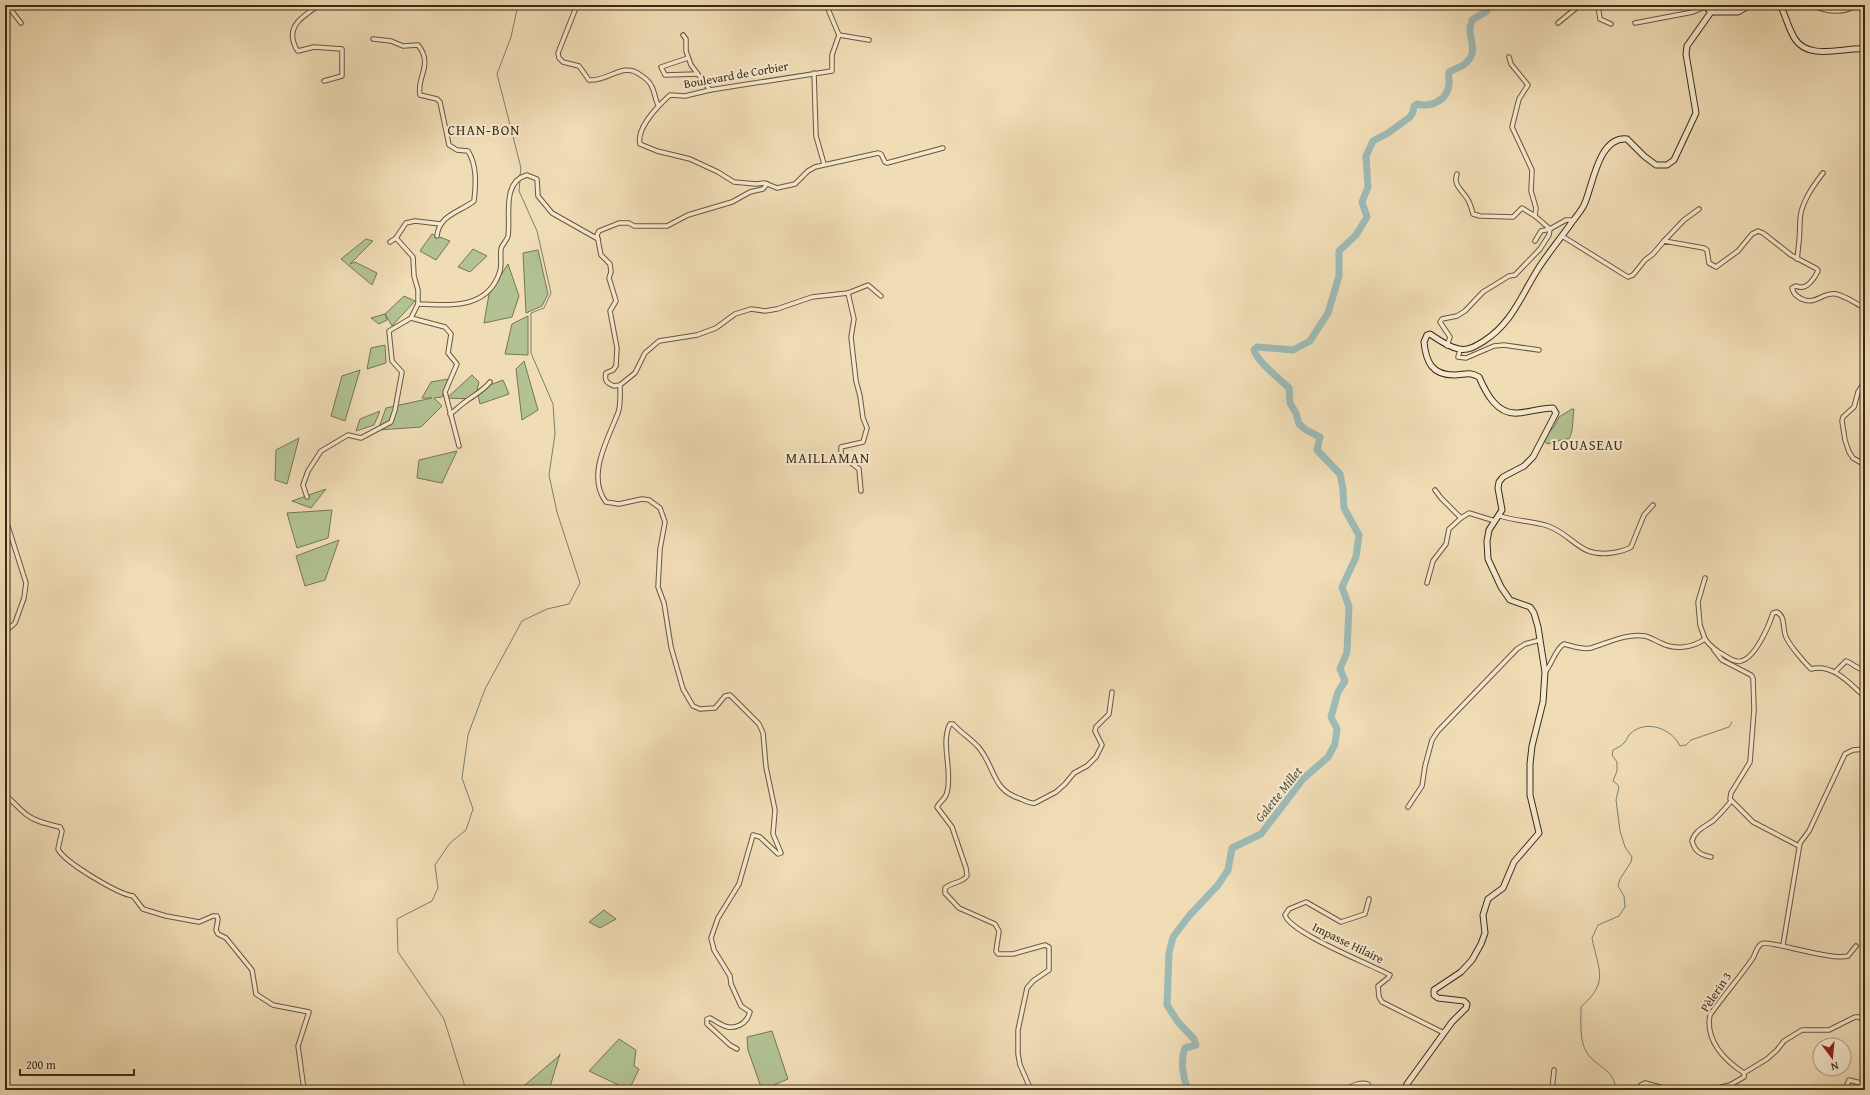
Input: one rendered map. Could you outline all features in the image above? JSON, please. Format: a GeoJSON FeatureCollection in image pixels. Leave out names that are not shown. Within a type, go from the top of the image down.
{"type":"FeatureCollection","features":[{"type":"Feature","properties":{"kind":"street"},"geometry":{"type":"LineString","coordinates":[[7,5],[21,23]]}},
{"type":"Feature","properties":{"kind":"street"},"geometry":{"type":"LineString","coordinates":[[319,5],[293,26],[293,42],[298,51],[314,47],[342,49],[342,81]]}},
{"type":"Feature","properties":{"kind":"street"},"geometry":{"type":"LineString","coordinates":[[577,5],[558,53],[559,58],[563,62],[579,66],[589,80],[633,69],[643,76],[652,86],[658,106],[641,131],[640,144],[657,151],[690,159],[718,172],[734,182],[767,184],[777,188],[795,184],[808,171],[824,164],[878,153],[881,154],[885,162],[888,163],[943,148]]}},
{"type":"Feature","properties":{"kind":"street"},"geometry":{"type":"LineString","coordinates":[[831,5],[828,9],[839,35],[869,40]]}},
{"type":"Feature","properties":{"kind":"street"},"geometry":{"type":"LineString","coordinates":[[1558,23],[1580,5]]}},
{"type":"Feature","properties":{"kind":"street"},"geometry":{"type":"LineString","coordinates":[[1598,5],[1600,19],[1611,24]]}},
{"type":"Feature","properties":{"kind":"street"},"geometry":{"type":"LineString","coordinates":[[1711,12],[1738,12],[1750,5]]}},
{"type":"Feature","properties":{"kind":"street"},"geometry":{"type":"LineString","coordinates":[[1780,5],[1796,40],[1811,51],[1865,49]]}},
{"type":"Feature","properties":{"kind":"street"},"geometry":{"type":"LineString","coordinates":[[1813,5],[1827,11],[1851,9],[1856,5]]}},
{"type":"Feature","properties":{"kind":"street"},"geometry":{"type":"LineString","coordinates":[[1635,23],[1693,12],[1706,6],[1711,12]]}},
{"type":"Feature","properties":{"kind":"street"},"geometry":{"type":"LineString","coordinates":[[1405,1090],[1407,1084],[1452,1022],[1466,1008],[1467,1004],[1464,1001],[1438,998],[1434,995],[1434,990],[1461,972],[1472,960],[1481,944],[1484,933],[1483,915],[1488,899],[1503,888],[1514,862],[1539,833],[1530,795],[1530,764],[1532,746],[1542,702],[1545,672],[1540,640],[1534,613],[1530,607],[1510,600],[1501,587],[1490,564],[1487,541],[1489,530],[1500,516],[1502,510],[1498,493],[1499,482],[1503,477],[1524,466],[1533,457],[1556,413],[1553,408],[1542,408],[1516,413],[1506,411],[1488,396],[1479,377],[1470,373],[1455,375],[1444,374],[1434,369],[1429,364],[1425,354],[1425,338],[1430,334],[1447,346],[1460,350],[1474,347],[1496,333],[1522,298],[1538,269],[1584,205],[1595,171],[1603,153],[1610,144],[1618,140],[1627,140],[1633,143],[1644,156],[1656,165],[1666,165],[1674,160],[1696,113],[1686,54],[1688,46],[1711,12]]}},
{"type":"Feature","properties":{"kind":"street"},"geometry":{"type":"LineString","coordinates":[[683,35],[686,39],[686,51],[688,58],[697,74],[710,90]]}},
{"type":"Feature","properties":{"kind":"street","name":"Boulevard de Corbier"},"geometry":{"type":"LineString","coordinates":[[658,106],[670,95],[685,96],[710,90],[832,71],[832,55],[839,35]]}},
{"type":"Feature","properties":{"kind":"street"},"geometry":{"type":"LineString","coordinates":[[373,39],[391,41],[403,46],[418,45],[424,54],[425,66],[420,87],[420,95],[440,102],[449,145],[457,150],[468,151],[471,156],[475,177],[474,201],[446,217],[438,228],[437,236]]}},
{"type":"Feature","properties":{"kind":"street"},"geometry":{"type":"LineString","coordinates":[[1509,57],[1511,64],[1528,85],[1519,99],[1512,127],[1532,170],[1532,191],[1536,208],[1535,216]]}},
{"type":"Feature","properties":{"kind":"street"},"geometry":{"type":"LineString","coordinates":[[688,58],[660,67],[665,75],[697,74]]}},
{"type":"Feature","properties":{"kind":"street"},"geometry":{"type":"LineString","coordinates":[[814,73],[816,136],[824,164]]}},
{"type":"Feature","properties":{"kind":"street"},"geometry":{"type":"LineString","coordinates":[[324,80],[342,76]]}},
{"type":"Feature","properties":{"kind":"street"},"geometry":{"type":"LineString","coordinates":[[1458,174],[1456,178],[1458,188],[1467,198],[1474,214],[1480,216],[1490,215],[1512,217],[1522,208],[1550,228]]}},
{"type":"Feature","properties":{"kind":"street"},"geometry":{"type":"LineString","coordinates":[[1797,259],[1803,209],[1812,188],[1823,174]]}},
{"type":"Feature","properties":{"kind":"street"},"geometry":{"type":"LineString","coordinates":[[418,304],[464,304],[487,292],[500,270],[501,248],[508,238],[508,218],[511,189],[518,178],[523,176],[529,175],[537,179],[538,196],[552,212],[598,239]]}},
{"type":"Feature","properties":{"kind":"street"},"geometry":{"type":"LineString","coordinates":[[767,184],[763,189],[750,192],[732,202],[688,215],[667,226],[634,226],[629,223],[619,223],[599,231],[598,239],[601,255],[610,264],[611,272],[609,278],[616,300],[610,311],[617,348],[616,366],[606,373],[605,378],[607,383],[614,386],[620,385],[635,373],[645,353],[659,341],[697,335],[716,328],[735,314],[751,309],[765,311],[777,309],[812,297],[848,293],[868,285],[881,296]]}},
{"type":"Feature","properties":{"kind":"street"},"geometry":{"type":"LineString","coordinates":[[1562,236],[1628,277],[1633,276],[1645,260],[1653,254],[1688,217],[1699,209]]}},
{"type":"Feature","properties":{"kind":"street"},"geometry":{"type":"LineString","coordinates":[[1535,241],[1541,231],[1566,220],[1574,220]]}},
{"type":"Feature","properties":{"kind":"street"},"geometry":{"type":"LineString","coordinates":[[390,242],[396,238],[406,223],[415,221],[441,224]]}},
{"type":"Feature","properties":{"kind":"street"},"geometry":{"type":"LineString","coordinates":[[1447,346],[1450,337],[1441,326],[1440,322],[1442,319],[1457,316],[1465,311],[1483,292],[1509,276],[1515,275],[1540,249],[1549,235],[1550,228]]}},
{"type":"Feature","properties":{"kind":"street"},"geometry":{"type":"LineString","coordinates":[[1664,241],[1704,248],[1707,250],[1708,263],[1716,267],[1738,251],[1752,234],[1758,231],[1764,233],[1797,259],[1817,269],[1818,271],[1814,279],[1806,286],[1793,288],[1794,294],[1800,298],[1813,301],[1828,294],[1836,294],[1865,308]]}},
{"type":"Feature","properties":{"kind":"street"},"geometry":{"type":"LineString","coordinates":[[307,497],[303,485],[308,471],[321,451],[348,435],[361,438],[391,422],[395,410],[402,372],[392,361],[389,331],[411,318],[418,304],[418,290],[414,276],[413,257],[396,238]]}},
{"type":"Feature","properties":{"kind":"street"},"geometry":{"type":"LineString","coordinates":[[848,293],[854,319],[851,337],[856,381],[863,418],[867,428],[863,442],[841,447],[841,455],[858,469],[861,491]]}},
{"type":"Feature","properties":{"kind":"street"},"geometry":{"type":"LineString","coordinates":[[411,318],[445,328],[451,334],[448,353],[457,364],[445,392],[459,446]]}},
{"type":"Feature","properties":{"kind":"street"},"geometry":{"type":"LineString","coordinates":[[1460,350],[1458,357],[1462,358],[1466,358],[1494,346],[1504,345],[1539,350]]}},
{"type":"Feature","properties":{"kind":"street"},"geometry":{"type":"LineString","coordinates":[[1865,381],[1858,392],[1854,407],[1843,417],[1842,421],[1845,440],[1849,452],[1853,458],[1865,465]]}},
{"type":"Feature","properties":{"kind":"street"},"geometry":{"type":"LineString","coordinates":[[450,414],[460,408],[463,403],[485,388],[490,382]]}},
{"type":"Feature","properties":{"kind":"street"},"geometry":{"type":"LineString","coordinates":[[620,385],[618,412],[611,426],[608,441],[599,463],[598,479],[602,495],[606,502],[619,504],[642,499],[648,500],[660,508],[663,514],[665,522],[660,549],[658,588],[664,603],[671,647],[683,688],[693,706],[700,709],[715,708],[726,696],[730,696],[759,724],[763,733],[766,767],[775,810],[773,834],[781,853],[778,854],[760,836],[753,835],[739,884],[718,918],[711,938],[714,950],[730,976],[731,984],[741,1006],[750,1012],[749,1017],[744,1023],[734,1029],[726,1027],[710,1018],[707,1019],[707,1024],[730,1045],[737,1049]]}},
{"type":"Feature","properties":{"kind":"street"},"geometry":{"type":"LineString","coordinates":[[1435,490],[1461,518]]}},
{"type":"Feature","properties":{"kind":"street"},"geometry":{"type":"LineString","coordinates":[[1500,516],[1549,527],[1566,536],[1584,550],[1593,554],[1597,552],[1603,554],[1627,550],[1631,547],[1644,515],[1653,506]]}},
{"type":"Feature","properties":{"kind":"street"},"geometry":{"type":"LineString","coordinates":[[1427,583],[1433,561],[1446,544],[1449,529],[1461,518],[1469,513],[1495,521]]}},
{"type":"Feature","properties":{"kind":"street"},"geometry":{"type":"LineString","coordinates":[[5,517],[26,583],[24,598],[15,623],[5,632]]}},
{"type":"Feature","properties":{"kind":"street"},"geometry":{"type":"LineString","coordinates":[[1706,578],[1698,602],[1700,625],[1705,639],[1722,660],[1753,678],[1754,710],[1750,762],[1731,793],[1730,799],[1753,822],[1799,846]]}},
{"type":"Feature","properties":{"kind":"street"},"geometry":{"type":"LineString","coordinates":[[1712,648],[1734,661],[1740,662],[1747,659],[1754,653],[1773,613],[1777,612],[1781,614],[1784,622],[1786,638],[1811,669],[1822,667],[1835,672],[1865,697]]}},
{"type":"Feature","properties":{"kind":"street"},"geometry":{"type":"LineString","coordinates":[[1545,672],[1553,662],[1557,650],[1564,644],[1576,648],[1590,648],[1622,638],[1644,636],[1673,647],[1685,647],[1700,643],[1705,639]]}},
{"type":"Feature","properties":{"kind":"street"},"geometry":{"type":"LineString","coordinates":[[1408,807],[1422,786],[1425,766],[1432,740],[1438,731],[1517,649],[1525,644],[1540,640]]}},
{"type":"Feature","properties":{"kind":"street"},"geometry":{"type":"LineString","coordinates":[[1835,672],[1846,661],[1850,662],[1857,669],[1865,670]]}},
{"type":"Feature","properties":{"kind":"street"},"geometry":{"type":"LineString","coordinates":[[1031,1090],[1020,1065],[1018,1054],[1018,1030],[1027,988],[1033,981],[1049,970],[1050,951],[1045,945],[1013,954],[998,954],[996,951],[999,931],[995,924],[959,908],[945,893],[945,888],[948,885],[964,880],[967,876],[966,868],[952,827],[937,807],[944,800],[948,791],[948,755],[946,738],[948,727],[950,724],[953,724],[979,748],[1001,789],[1011,796],[1035,804],[1056,792],[1066,784],[1074,773],[1087,766],[1096,757],[1102,745],[1096,731],[1096,727],[1109,714],[1112,692]]}},
{"type":"Feature","properties":{"kind":"street"},"geometry":{"type":"LineString","coordinates":[[1856,946],[1848,956],[1839,958],[1803,952],[1783,946],[1799,846],[1808,831],[1845,754],[1853,750],[1865,749]]}},
{"type":"Feature","properties":{"kind":"street"},"geometry":{"type":"LineString","coordinates":[[5,795],[17,804],[26,814],[41,823],[60,827],[62,831],[58,849],[66,859],[122,894],[133,896],[143,909],[166,916],[199,922],[213,916],[217,916],[216,930],[218,934],[226,938],[252,970],[256,994],[273,1005],[309,1012],[298,1046],[304,1090]]}},
{"type":"Feature","properties":{"kind":"street"},"geometry":{"type":"LineString","coordinates":[[1711,857],[1702,855],[1696,850],[1692,842],[1693,837],[1696,832],[1714,819],[1731,801]]}},
{"type":"Feature","properties":{"kind":"street","name":"Impasse Hilaire"},"geometry":{"type":"LineString","coordinates":[[1370,898],[1365,914],[1341,922],[1306,902],[1289,910],[1285,915],[1286,920],[1336,950],[1375,966],[1390,975],[1378,986],[1379,997],[1382,1002],[1444,1033]]}},
{"type":"Feature","properties":{"kind":"street","name":"Pèlerin 3"},"geometry":{"type":"LineString","coordinates":[[1744,1073],[1735,1067],[1718,1050],[1711,1037],[1708,1026],[1710,1015],[1753,957],[1760,944],[1764,943],[1783,946]]}},
{"type":"Feature","properties":{"kind":"street"},"geometry":{"type":"LineString","coordinates":[[1709,1090],[1730,1085],[1744,1077],[1744,1073],[1778,1050],[1784,1041],[1802,1030],[1829,1030],[1855,1017],[1858,1017],[1865,1022]]}},
{"type":"Feature","properties":{"kind":"street"},"geometry":{"type":"LineString","coordinates":[[1552,1090],[1554,1070]]}},
{"type":"Feature","properties":{"kind":"street"},"geometry":{"type":"LineString","coordinates":[[1850,1090],[1847,1085],[1849,1080],[1865,1084]]}},
{"type":"Feature","properties":{"kind":"street"},"geometry":{"type":"LineString","coordinates":[[1641,1090],[1642,1085],[1645,1082],[1671,1090]]}},
{"type":"Feature","properties":{"kind":"street"},"geometry":{"type":"LineString","coordinates":[[1343,1090],[1358,1083],[1368,1084],[1367,1089],[1353,1090]]}},
{"type":"Feature","properties":{"kind":"green space"},"geometry":{"type":"Polygon","coordinates":[[[432,234],[450,241],[436,260],[420,251],[432,234]]]}},
{"type":"Feature","properties":{"kind":"green space"},"geometry":{"type":"Polygon","coordinates":[[[366,239],[373,241],[350,264],[355,262],[377,273],[372,285],[341,259],[366,239]]]}},
{"type":"Feature","properties":{"kind":"green space"},"geometry":{"type":"Polygon","coordinates":[[[473,249],[487,256],[470,272],[458,267],[473,249]]]}},
{"type":"Feature","properties":{"kind":"green space"},"geometry":{"type":"Polygon","coordinates":[[[538,250],[548,294],[542,306],[526,313],[523,253],[538,250]]]}},
{"type":"Feature","properties":{"kind":"green space"},"geometry":{"type":"Polygon","coordinates":[[[508,264],[519,296],[512,317],[484,323],[489,294],[508,264]]]}},
{"type":"Feature","properties":{"kind":"green space"},"geometry":{"type":"Polygon","coordinates":[[[404,296],[415,301],[392,326],[385,314],[404,296]]]}},
{"type":"Feature","properties":{"kind":"green space"},"geometry":{"type":"Polygon","coordinates":[[[385,314],[387,320],[379,324],[371,318],[385,314]]]}},
{"type":"Feature","properties":{"kind":"green space"},"geometry":{"type":"Polygon","coordinates":[[[528,316],[528,355],[505,354],[512,324],[528,316]]]}},
{"type":"Feature","properties":{"kind":"green space"},"geometry":{"type":"Polygon","coordinates":[[[385,345],[386,363],[367,369],[371,348],[385,345]]]}},
{"type":"Feature","properties":{"kind":"green space"},"geometry":{"type":"Polygon","coordinates":[[[524,361],[538,410],[522,420],[516,369],[524,361]]]}},
{"type":"Feature","properties":{"kind":"green space"},"geometry":{"type":"Polygon","coordinates":[[[360,370],[345,421],[331,416],[342,376],[360,370]]]}},
{"type":"Feature","properties":{"kind":"green space"},"geometry":{"type":"Polygon","coordinates":[[[472,375],[479,382],[477,390],[503,380],[509,394],[480,404],[477,391],[474,399],[447,398],[472,375]]]}},
{"type":"Feature","properties":{"kind":"green space"},"geometry":{"type":"Polygon","coordinates":[[[448,379],[442,397],[434,398],[442,406],[421,427],[378,430],[386,408],[432,398],[422,398],[431,382],[448,379]]]}},
{"type":"Feature","properties":{"kind":"green space"},"geometry":{"type":"Polygon","coordinates":[[[1574,409],[1573,425],[1569,439],[1547,444],[1544,441],[1545,436],[1554,427],[1559,417],[1574,409]]]}},
{"type":"Feature","properties":{"kind":"green space"},"geometry":{"type":"Polygon","coordinates":[[[380,411],[374,425],[356,431],[360,419],[380,411]]]}},
{"type":"Feature","properties":{"kind":"green space"},"geometry":{"type":"Polygon","coordinates":[[[299,438],[287,484],[275,480],[276,450],[299,438]]]}},
{"type":"Feature","properties":{"kind":"green space"},"geometry":{"type":"Polygon","coordinates":[[[457,451],[442,483],[417,478],[419,460],[457,451]]]}},
{"type":"Feature","properties":{"kind":"green space"},"geometry":{"type":"Polygon","coordinates":[[[326,489],[311,508],[292,501],[326,489]]]}},
{"type":"Feature","properties":{"kind":"green space"},"geometry":{"type":"Polygon","coordinates":[[[332,510],[328,538],[297,548],[287,513],[332,510]]]}},
{"type":"Feature","properties":{"kind":"green space"},"geometry":{"type":"Polygon","coordinates":[[[339,540],[325,580],[305,586],[296,556],[339,540]]]}},
{"type":"Feature","properties":{"kind":"green space"},"geometry":{"type":"Polygon","coordinates":[[[604,910],[616,919],[600,928],[589,922],[604,910]]]}},
{"type":"Feature","properties":{"kind":"green space"},"geometry":{"type":"Polygon","coordinates":[[[772,1031],[788,1079],[762,1090],[748,1050],[747,1037],[772,1031]]]}},
{"type":"Feature","properties":{"kind":"green space"},"geometry":{"type":"Polygon","coordinates":[[[619,1039],[636,1050],[634,1066],[639,1069],[629,1090],[589,1071],[619,1039]]]}},
{"type":"Feature","properties":{"kind":"green space"},"geometry":{"type":"Polygon","coordinates":[[[560,1055],[549,1090],[519,1090],[560,1055]]]}},
{"type":"Feature","properties":{"kind":"waterway"},"geometry":{"type":"LineString","coordinates":[[518,5],[511,37],[497,74],[521,168],[520,176]]}},
{"type":"Feature","properties":{"kind":"waterway","name":"Galette Millet"},"geometry":{"type":"LineString","coordinates":[[1188,1090],[1183,1069],[1183,1053],[1185,1048],[1196,1045],[1194,1039],[1178,1022],[1167,1005],[1169,953],[1173,937],[1189,916],[1218,885],[1228,870],[1232,848],[1261,834],[1303,779],[1328,757],[1335,744],[1337,729],[1331,717],[1338,692],[1345,681],[1340,669],[1347,652],[1349,607],[1342,587],[1356,557],[1359,535],[1344,508],[1343,489],[1340,474],[1317,450],[1320,437],[1306,430],[1299,424],[1296,413],[1290,403],[1289,388],[1259,360],[1254,350],[1257,347],[1293,350],[1310,341],[1328,313],[1339,276],[1339,251],[1356,235],[1367,217],[1362,202],[1368,187],[1366,156],[1373,141],[1388,133],[1410,117],[1414,106],[1417,104],[1428,105],[1434,103],[1439,101],[1447,93],[1449,87],[1449,72],[1460,67],[1470,59],[1472,55],[1473,51],[1470,34],[1472,20],[1487,11],[1488,5]]}},
{"type":"Feature","properties":{"kind":"waterway"},"geometry":{"type":"LineString","coordinates":[[466,1090],[444,1019],[398,952],[397,919],[432,901],[438,888],[435,865],[450,843],[466,830],[473,809],[462,778],[468,735],[485,689],[522,621],[547,609],[569,604],[580,583],[557,512],[549,475],[555,434],[553,404],[531,353],[531,313],[544,308],[551,293],[537,231],[519,191],[520,179]]}},
{"type":"Feature","properties":{"kind":"waterway"},"geometry":{"type":"LineString","coordinates":[[1616,1090],[1615,1083],[1609,1073],[1591,1058],[1584,1048],[1581,1024],[1581,1007],[1596,990],[1600,975],[1592,938],[1598,925],[1619,916],[1625,907],[1624,896],[1618,886],[1620,879],[1631,862],[1632,857],[1625,847],[1620,831],[1616,800],[1619,787],[1613,781],[1617,771],[1617,762],[1612,755],[1613,750],[1624,743],[1631,733],[1644,727],[1651,726],[1665,731],[1671,735],[1680,746],[1686,745],[1691,740],[1729,727],[1732,722]]}},
{"type":"Feature","properties":{"kind":"district","name":"CHAN-BON"},"geometry":{"type":"Point","coordinates":[484,130]}},
{"type":"Feature","properties":{"kind":"district","name":"LOUASEAU"},"geometry":{"type":"Point","coordinates":[1588,445]}},
{"type":"Feature","properties":{"kind":"district","name":"MAILLAMAN"},"geometry":{"type":"Point","coordinates":[828,458]}}]}
